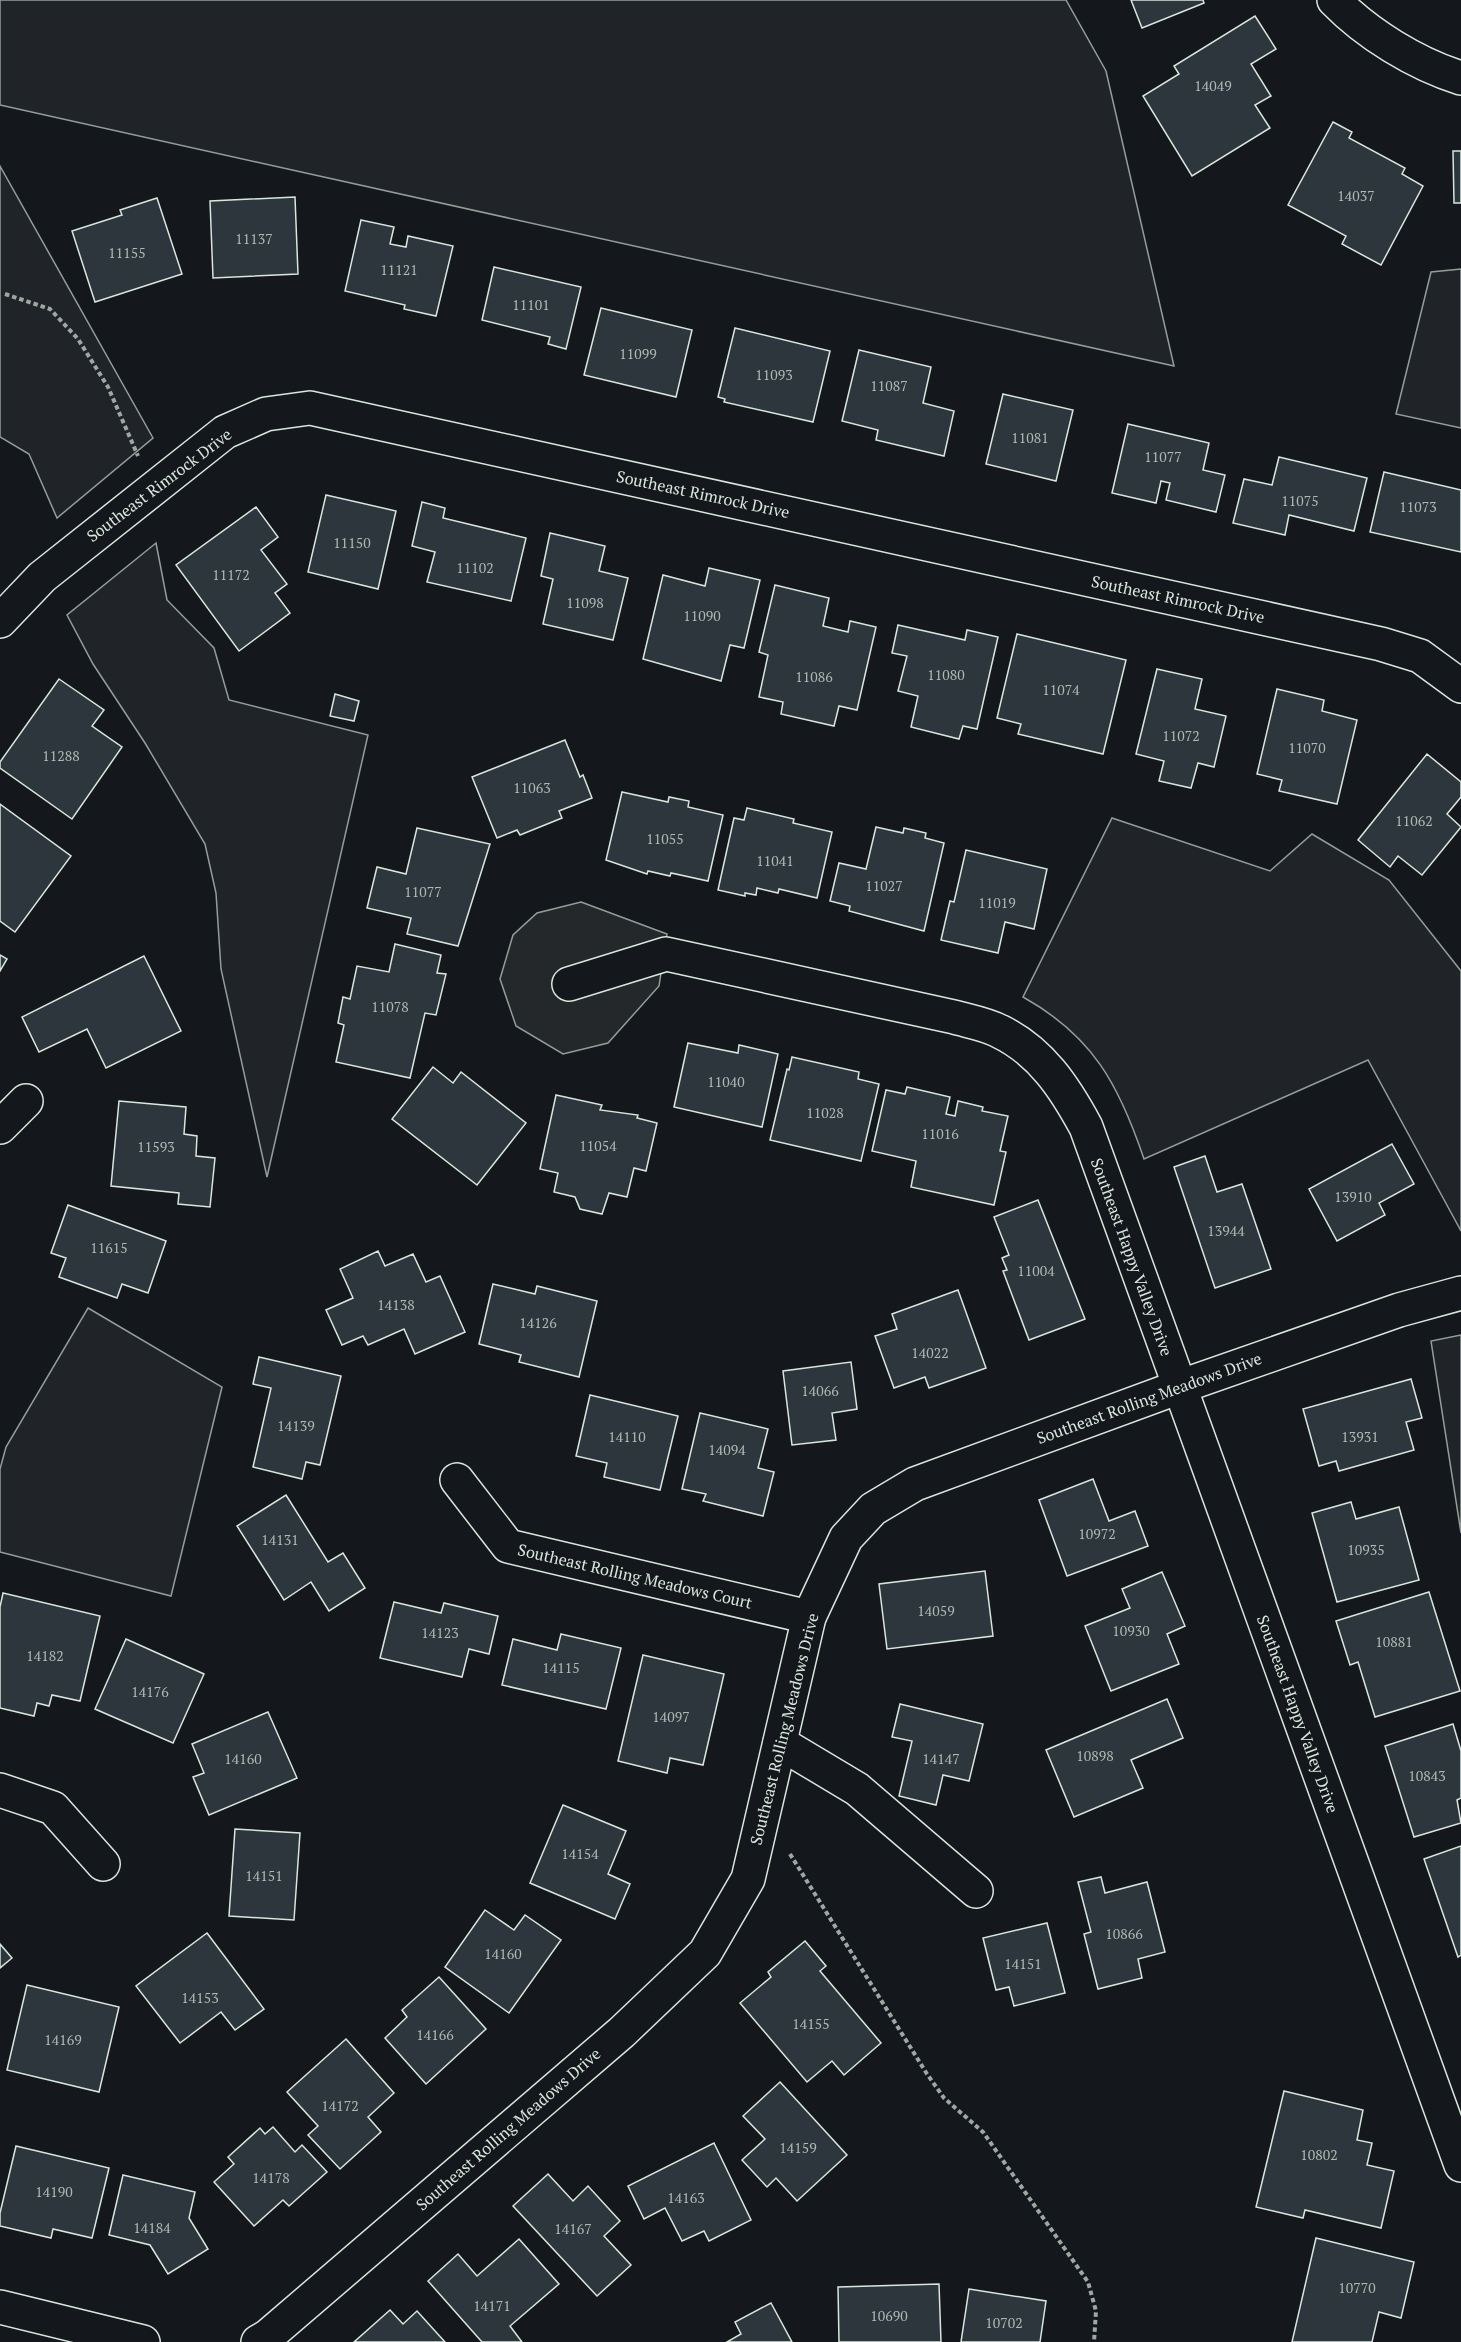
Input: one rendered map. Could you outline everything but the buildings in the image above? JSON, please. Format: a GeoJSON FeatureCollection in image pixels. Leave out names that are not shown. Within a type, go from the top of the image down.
{"type":"FeatureCollection","features":[{"type":"Feature","properties":{"kind":"street"},"geometry":{"type":"LineString","coordinates":[[1334,0],[1352,19],[1433,70],[1461,78]]}},
{"type":"Feature","properties":{"kind":"street","name":"Southeast Rimrock Drive"},"geometry":{"type":"LineString","coordinates":[[0,621],[42,577],[225,432],[266,414],[310,408],[1381,644],[1419,656],[1461,686]]}},
{"type":"Feature","properties":{"kind":"street","name":"Southeast Happy Valley Drive"},"geometry":{"type":"LineString","coordinates":[[569,984],[666,954],[954,1017],[999,1030],[1031,1052],[1064,1087],[1086,1127],[1461,2165]]}},
{"type":"Feature","properties":{"kind":"street"},"geometry":{"type":"LineString","coordinates":[[0,1127],[26,1101]]}},
{"type":"Feature","properties":{"kind":"street","name":"Southeast Rolling Meadows Drive"},"geometry":{"type":"LineString","coordinates":[[258,2342],[268,2336],[622,2032],[705,1953],[748,1879],[809,1617],[846,1538],[873,1509],[915,1484],[1179,1387],[1399,1310],[1461,1293]]}},
{"type":"Feature","properties":{"kind":"street","name":"Southeast Rolling Meadows Court"},"geometry":{"type":"LineString","coordinates":[[457,1479],[508,1546],[809,1617]]}},
{"type":"Feature","properties":{"kind":"street"},"geometry":{"type":"LineString","coordinates":[[780,1743],[857,1789],[976,1891]]}},
{"type":"Feature","properties":{"kind":"street"},"geometry":{"type":"LineString","coordinates":[[0,1790],[53,1808],[103,1864]]}},
{"type":"Feature","properties":{"kind":"street"},"geometry":{"type":"LineString","coordinates":[[0,2307],[143,2342]]}},
{"type":"Feature","properties":{"kind":"path"},"geometry":{"type":"LineString","coordinates":[[5,294],[51,309],[78,339],[108,387],[133,447]]}},
{"type":"Feature","properties":{"kind":"path"},"geometry":{"type":"LineString","coordinates":[[757,1841],[790,1854],[927,2074],[944,2098],[983,2132],[1088,2282],[1096,2311],[1094,2342]]}},
{"type":"Feature","properties":{"kind":"shaded area"},"geometry":{"type":"Polygon","coordinates":[[[0,0],[1066,0],[1106,71],[1174,366],[0,105],[0,0]]]}},
{"type":"Feature","properties":{"kind":"shaded area"},"geometry":{"type":"Polygon","coordinates":[[[0,166],[153,438],[57,518],[29,454],[0,437],[0,166]]]}},
{"type":"Feature","properties":{"kind":"shaded area"},"geometry":{"type":"Polygon","coordinates":[[[1461,269],[1461,428],[1396,414],[1431,272],[1461,269]]]}},
{"type":"Feature","properties":{"kind":"shaded area"},"geometry":{"type":"Polygon","coordinates":[[[156,543],[167,600],[214,648],[229,700],[368,735],[267,1177],[221,969],[216,893],[205,844],[145,743],[93,664],[67,615],[156,543]]]}},
{"type":"Feature","properties":{"kind":"shaded area"},"geometry":{"type":"Polygon","coordinates":[[[1112,818],[1270,871],[1312,834],[1389,880],[1461,971],[1461,1231],[1368,1060],[1144,1159],[1124,1108],[1100,1065],[1068,1028],[1023,997],[1112,818]]]}},
{"type":"Feature","properties":{"kind":"shaded area"},"geometry":{"type":"Polygon","coordinates":[[[581,902],[667,934],[659,986],[608,1043],[563,1054],[516,1026],[500,979],[513,935],[537,913],[581,902]]]}},
{"type":"Feature","properties":{"kind":"shaded area"},"geometry":{"type":"Polygon","coordinates":[[[88,1308],[222,1387],[171,1596],[0,1552],[0,1469],[6,1447],[88,1308]]]}},
{"type":"Feature","properties":{"kind":"shaded area"},"geometry":{"type":"Polygon","coordinates":[[[1461,1335],[1461,1533],[1431,1341],[1461,1335]]]}}]}
